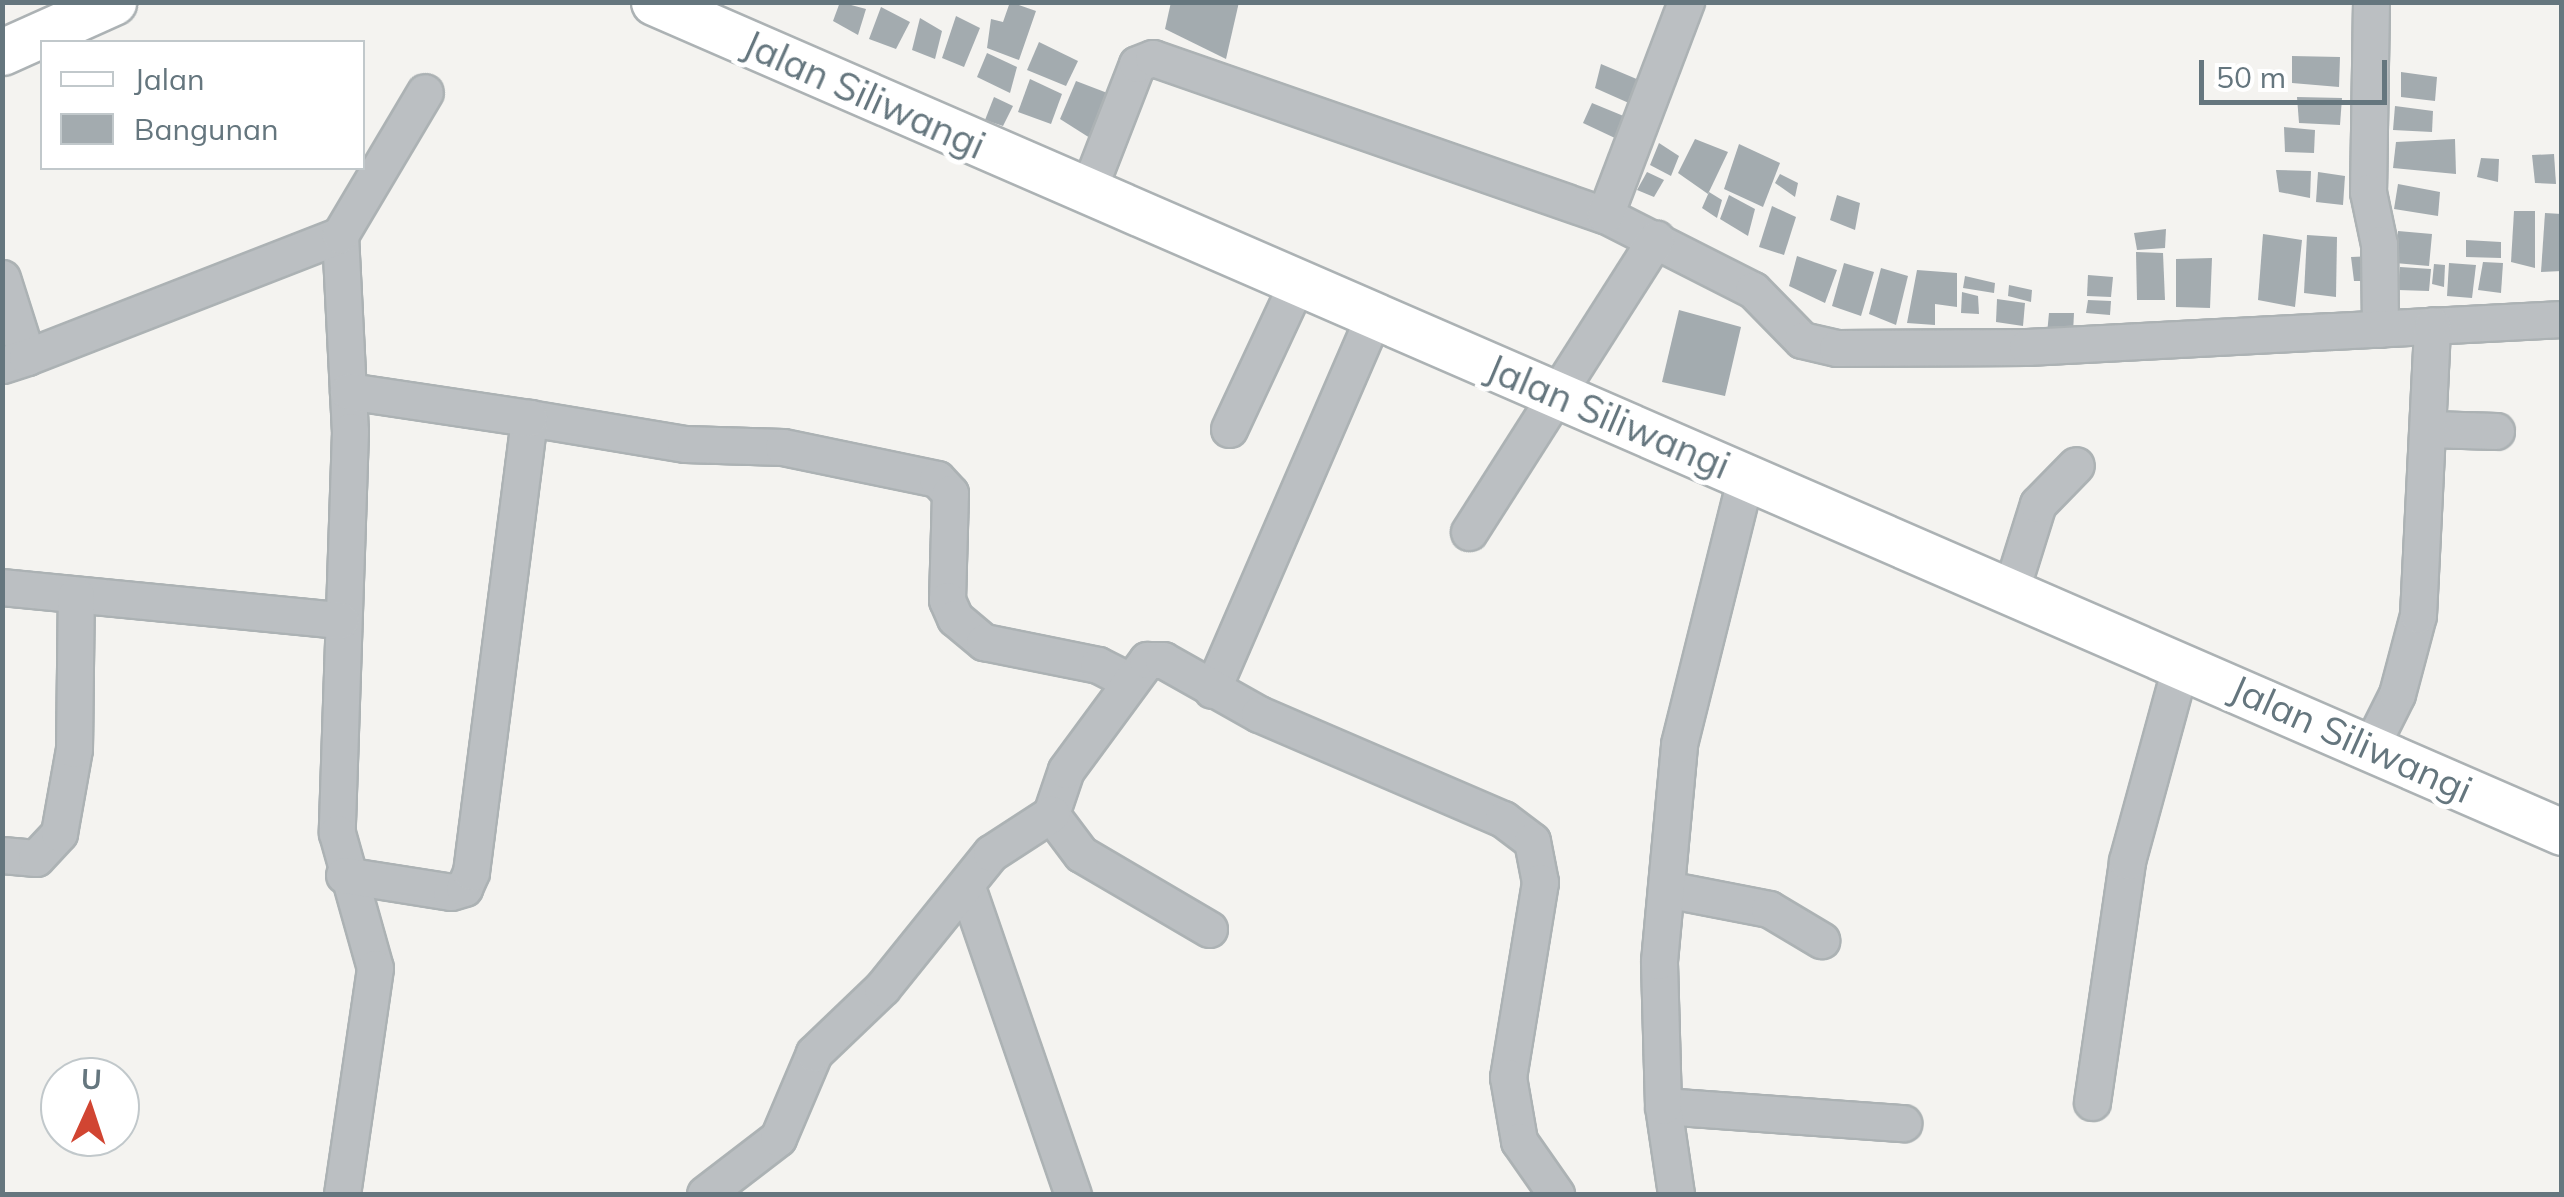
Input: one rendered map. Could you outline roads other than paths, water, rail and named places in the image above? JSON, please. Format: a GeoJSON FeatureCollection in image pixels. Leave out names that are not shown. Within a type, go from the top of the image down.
{"type":"FeatureCollection","features":[{"type":"Feature","properties":{"kind":"main road","name":"Jalan Siliwangi"},"geometry":{"type":"LineString","coordinates":[[654,2],[2561,829]]}},
{"type":"Feature","properties":{"kind":"main road"},"geometry":{"type":"LineString","coordinates":[[2,52],[86,8]]}},
{"type":"Feature","properties":{"kind":"street"},"geometry":{"type":"LineString","coordinates":[[1605,215],[1686,2]]}},
{"type":"Feature","properties":{"kind":"street"},"geometry":{"type":"LineString","coordinates":[[2371,2],[2368,192],[2380,244],[2380,328]]}},
{"type":"Feature","properties":{"kind":"street"},"geometry":{"type":"LineString","coordinates":[[1087,193],[1137,64],[1153,58],[1605,215],[1753,290],[1802,340],[1837,348],[2026,347],[2562,318]]}},
{"type":"Feature","properties":{"kind":"street"},"geometry":{"type":"LineString","coordinates":[[342,1194],[375,968],[372,937],[344,876],[340,620],[348,391],[340,235],[425,92]]}},
{"type":"Feature","properties":{"kind":"street"},"geometry":{"type":"LineString","coordinates":[[2,278],[15,361],[340,235]]}},
{"type":"Feature","properties":{"kind":"street"},"geometry":{"type":"LineString","coordinates":[[1469,532],[1656,238]]}},
{"type":"Feature","properties":{"kind":"street"},"geometry":{"type":"LineString","coordinates":[[1228,430],[1297,283]]}},
{"type":"Feature","properties":{"kind":"street"},"geometry":{"type":"LineString","coordinates":[[1212,690],[1374,315]]}},
{"type":"Feature","properties":{"kind":"street"},"geometry":{"type":"LineString","coordinates":[[2370,748],[2397,694],[2418,616],[2432,325]]}},
{"type":"Feature","properties":{"kind":"street"},"geometry":{"type":"LineString","coordinates":[[348,391],[685,444],[783,447],[937,478],[950,494],[946,600],[955,618],[984,642],[1098,665],[1129,680]]}},
{"type":"Feature","properties":{"kind":"street"},"geometry":{"type":"LineString","coordinates":[[344,876],[451,892],[464,888],[471,872],[529,418]]}},
{"type":"Feature","properties":{"kind":"street"},"geometry":{"type":"LineString","coordinates":[[2429,429],[2496,431]]}},
{"type":"Feature","properties":{"kind":"street"},"geometry":{"type":"LineString","coordinates":[[2011,590],[2038,504],[2076,465]]}},
{"type":"Feature","properties":{"kind":"street"},"geometry":{"type":"LineString","coordinates":[[1676,1194],[1663,1106],[1666,889],[1690,687],[1746,476]]}},
{"type":"Feature","properties":{"kind":"street"},"geometry":{"type":"LineString","coordinates":[[2,587],[340,620]]}},
{"type":"Feature","properties":{"kind":"street"},"geometry":{"type":"LineString","coordinates":[[2,855],[36,858],[60,833],[74,749],[76,595]]}},
{"type":"Feature","properties":{"kind":"street"},"geometry":{"type":"LineString","coordinates":[[706,1194],[778,1138],[814,1053],[882,988],[967,888],[991,853],[1050,814],[1066,770],[1129,680],[1147,660],[1163,660],[1212,690],[1503,819],[1532,840],[1540,882],[1508,1077],[1519,1141],[1556,1194]]}},
{"type":"Feature","properties":{"kind":"street"},"geometry":{"type":"LineString","coordinates":[[2092,1102],[2126,862],[2181,663]]}},
{"type":"Feature","properties":{"kind":"street"},"geometry":{"type":"LineString","coordinates":[[1050,814],[1081,854],[1210,929]]}},
{"type":"Feature","properties":{"kind":"street"},"geometry":{"type":"LineString","coordinates":[[967,888],[1016,1010],[1073,1194]]}},
{"type":"Feature","properties":{"kind":"street"},"geometry":{"type":"LineString","coordinates":[[1666,889],[1769,909],[1821,940]]}},
{"type":"Feature","properties":{"kind":"street"},"geometry":{"type":"LineString","coordinates":[[1663,1106],[1903,1124]]}}]}
